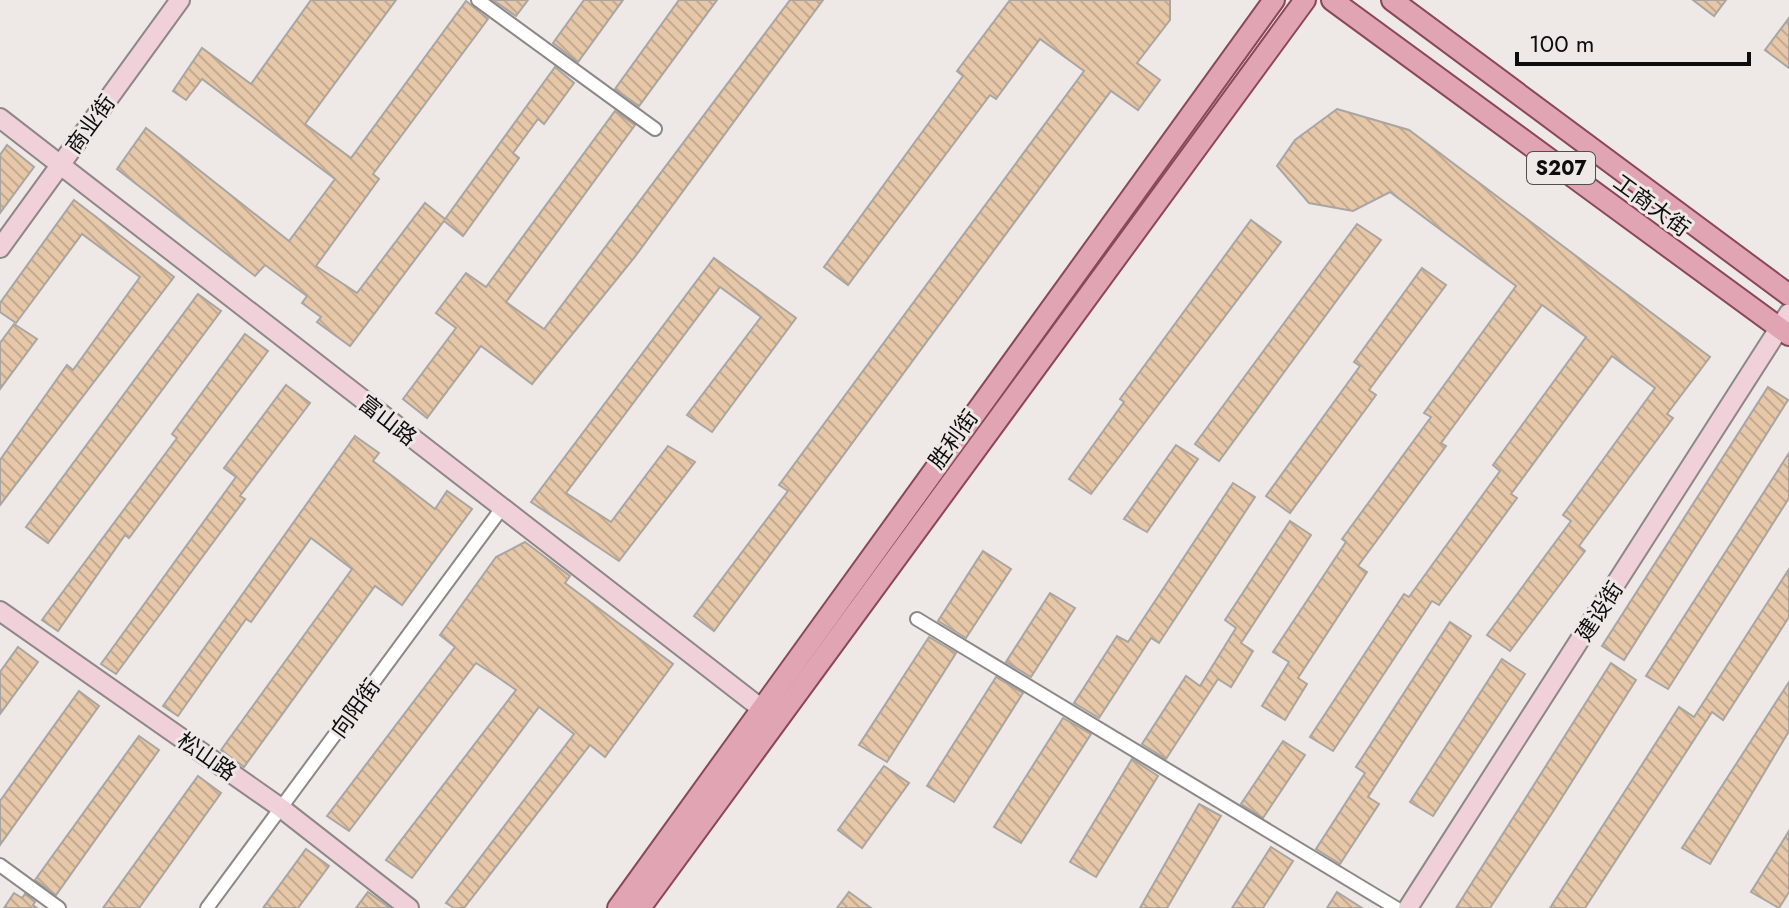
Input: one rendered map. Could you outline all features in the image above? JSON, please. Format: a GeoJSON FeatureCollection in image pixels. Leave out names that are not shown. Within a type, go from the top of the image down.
{"type":"FeatureCollection","features":[{"type":"Feature","properties":{"kind":"main road","name":"胜利街"},"geometry":{"type":"LineString","coordinates":[[640,908],[770,715],[1274,0]]}},
{"type":"Feature","properties":{"kind":"main road","name":"胜利街"},"geometry":{"type":"LineString","coordinates":[[618,908],[770,715],[1305,0]]}},
{"type":"Feature","properties":{"kind":"main road","name":"工商大街"},"geometry":{"type":"LineString","coordinates":[[1332,0],[1786,325]]}},
{"type":"Feature","properties":{"kind":"main road","name":"工商大街"},"geometry":{"type":"LineString","coordinates":[[1392,0],[1789,295]]}},
{"type":"Feature","properties":{"kind":"street","name":"商业街"},"geometry":{"type":"LineString","coordinates":[[0,248],[180,0]]}},
{"type":"Feature","properties":{"kind":"street"},"geometry":{"type":"LineString","coordinates":[[478,0],[655,129]]}},
{"type":"Feature","properties":{"kind":"street","name":"富山路"},"geometry":{"type":"LineString","coordinates":[[0,118],[770,715]]}},
{"type":"Feature","properties":{"kind":"street","name":"建设街"},"geometry":{"type":"LineString","coordinates":[[1408,908],[1786,325]]}},
{"type":"Feature","properties":{"kind":"street","name":"向阳街"},"geometry":{"type":"LineString","coordinates":[[207,908],[502,508]]}},
{"type":"Feature","properties":{"kind":"street","name":"松山路"},"geometry":{"type":"LineString","coordinates":[[0,611],[281,808],[409,908]]}},
{"type":"Feature","properties":{"kind":"street"},"geometry":{"type":"LineString","coordinates":[[917,619],[1396,908]]}},
{"type":"Feature","properties":{"kind":"street"},"geometry":{"type":"LineString","coordinates":[[0,865],[59,908]]}},
{"type":"Feature","properties":{"kind":"building"},"geometry":{"type":"Polygon","coordinates":[[[311,0],[396,0],[305,124],[351,158],[466,1],[488,19],[373,174],[379,179],[316,266],[357,293],[425,203],[445,219],[555,67],[574,83],[544,124],[538,119],[513,153],[519,158],[463,236],[444,221],[350,346],[317,322],[321,317],[302,303],[307,296],[265,265],[255,276],[117,169],[146,128],[289,241],[335,179],[202,79],[186,100],[173,91],[202,48],[251,84],[311,0]]]}},
{"type":"Feature","properties":{"kind":"building"},"geometry":{"type":"Polygon","coordinates":[[[493,0],[528,0],[516,16],[493,0]]]}},
{"type":"Feature","properties":{"kind":"building"},"geometry":{"type":"Polygon","coordinates":[[[584,0],[623,0],[578,62],[553,43],[584,0]]]}},
{"type":"Feature","properties":{"kind":"building"},"geometry":{"type":"Polygon","coordinates":[[[679,0],[717,0],[639,106],[615,89],[679,0]]]}},
{"type":"Feature","properties":{"kind":"building"},"geometry":{"type":"Polygon","coordinates":[[[790,0],[823,0],[634,258],[532,384],[481,346],[427,418],[403,399],[456,328],[436,313],[466,273],[486,287],[615,111],[635,125],[506,302],[544,329],[790,0]]]}},
{"type":"Feature","properties":{"kind":"building"},"geometry":{"type":"Polygon","coordinates":[[[1010,0],[1170,0],[1170,20],[1137,63],[1160,80],[1138,110],[1111,91],[714,631],[694,616],[788,491],[779,485],[1084,71],[1040,39],[996,99],[990,95],[848,285],[824,267],[963,76],[957,71],[1010,0]]]}},
{"type":"Feature","properties":{"kind":"building"},"geometry":{"type":"Polygon","coordinates":[[[1693,0],[1726,0],[1714,16],[1693,0]]]}},
{"type":"Feature","properties":{"kind":"building"},"geometry":{"type":"Polygon","coordinates":[[[1789,18],[1789,68],[1765,50],[1789,18]]]}},
{"type":"Feature","properties":{"kind":"building"},"geometry":{"type":"Polygon","coordinates":[[[1337,109],[1409,130],[1710,357],[1667,414],[1673,418],[1579,546],[1585,551],[1510,651],[1487,635],[1571,521],[1563,515],[1655,388],[1612,356],[1511,494],[1517,498],[1439,605],[1432,601],[1333,751],[1310,737],[1404,594],[1409,597],[1500,471],[1493,465],[1586,337],[1542,305],[1441,443],[1446,446],[1358,566],[1367,572],[1298,678],[1307,684],[1285,720],[1262,706],[1289,662],[1273,652],[1346,542],[1342,539],[1431,417],[1424,413],[1516,286],[1390,192],[1353,211],[1309,203],[1277,166],[1295,140],[1337,109]]]}},
{"type":"Feature","properties":{"kind":"building"},"geometry":{"type":"Polygon","coordinates":[[[7,145],[34,167],[0,213],[0,155],[7,145]]]}},
{"type":"Feature","properties":{"kind":"building"},"geometry":{"type":"Polygon","coordinates":[[[74,200],[174,277],[0,505],[0,460],[67,365],[73,370],[140,277],[82,234],[16,323],[0,312],[0,303],[74,200]]]}},
{"type":"Feature","properties":{"kind":"building"},"geometry":{"type":"Polygon","coordinates":[[[1251,220],[1281,242],[1091,494],[1069,479],[1124,402],[1120,399],[1251,220]]]}},
{"type":"Feature","properties":{"kind":"building"},"geometry":{"type":"Polygon","coordinates":[[[1357,224],[1381,240],[1219,461],[1195,444],[1357,224]]]}},
{"type":"Feature","properties":{"kind":"building"},"geometry":{"type":"Polygon","coordinates":[[[714,258],[796,318],[712,432],[687,415],[761,317],[720,287],[566,493],[611,522],[668,446],[695,462],[619,561],[531,502],[714,258]]]}},
{"type":"Feature","properties":{"kind":"building"},"geometry":{"type":"Polygon","coordinates":[[[1422,268],[1446,285],[1369,390],[1376,395],[1290,513],[1266,496],[1360,366],[1354,362],[1422,268]]]}},
{"type":"Feature","properties":{"kind":"building"},"geometry":{"type":"Polygon","coordinates":[[[198,294],[221,311],[48,543],[26,527],[198,294]]]}},
{"type":"Feature","properties":{"kind":"building"},"geometry":{"type":"Polygon","coordinates":[[[14,324],[37,339],[0,389],[0,343],[14,324]]]}},
{"type":"Feature","properties":{"kind":"building"},"geometry":{"type":"Polygon","coordinates":[[[245,334],[268,351],[129,538],[125,535],[58,631],[42,620],[177,438],[172,434],[245,334]]]}},
{"type":"Feature","properties":{"kind":"building"},"geometry":{"type":"Polygon","coordinates":[[[286,385],[310,403],[240,496],[245,499],[116,674],[101,664],[236,477],[224,468],[286,385]]]}},
{"type":"Feature","properties":{"kind":"building"},"geometry":{"type":"Polygon","coordinates":[[[1768,387],[1788,400],[1624,660],[1602,646],[1768,387]]]}},
{"type":"Feature","properties":{"kind":"building"},"geometry":{"type":"Polygon","coordinates":[[[355,436],[379,453],[373,461],[435,509],[447,491],[472,509],[402,605],[375,586],[244,767],[221,750],[352,569],[311,538],[251,622],[246,619],[178,716],[163,706],[355,436]]]}},
{"type":"Feature","properties":{"kind":"building"},"geometry":{"type":"Polygon","coordinates":[[[1176,445],[1198,459],[1147,532],[1124,519],[1176,445]]]}},
{"type":"Feature","properties":{"kind":"building"},"geometry":{"type":"Polygon","coordinates":[[[1789,453],[1789,498],[1668,689],[1646,676],[1789,453]]]}},
{"type":"Feature","properties":{"kind":"building"},"geometry":{"type":"Polygon","coordinates":[[[1233,483],[1255,497],[1159,643],[1151,638],[1099,718],[1074,703],[1117,636],[1128,642],[1233,483]]]}},
{"type":"Feature","properties":{"kind":"building"},"geometry":{"type":"Polygon","coordinates":[[[1290,521],[1311,535],[1241,643],[1253,651],[1231,687],[1218,679],[1166,759],[1142,744],[1186,676],[1200,686],[1236,628],[1225,620],[1290,521]]]}},
{"type":"Feature","properties":{"kind":"building"},"geometry":{"type":"Polygon","coordinates":[[[525,542],[570,576],[565,583],[673,664],[605,757],[590,745],[464,908],[454,908],[446,903],[574,734],[539,707],[412,878],[386,860],[516,690],[476,663],[349,831],[327,816],[455,647],[440,635],[496,557],[525,542]]]}},
{"type":"Feature","properties":{"kind":"building"},"geometry":{"type":"Polygon","coordinates":[[[983,551],[1011,569],[966,638],[938,621],[983,551]]]}},
{"type":"Feature","properties":{"kind":"building"},"geometry":{"type":"Polygon","coordinates":[[[1789,569],[1789,617],[1723,720],[1712,712],[1585,908],[1550,908],[1679,707],[1694,717],[1789,569]]]}},
{"type":"Feature","properties":{"kind":"building"},"geometry":{"type":"Polygon","coordinates":[[[1050,593],[1075,608],[1031,677],[1006,662],[1050,593]]]}},
{"type":"Feature","properties":{"kind":"building"},"geometry":{"type":"Polygon","coordinates":[[[1450,622],[1471,636],[1368,797],[1379,804],[1340,864],[1316,849],[1365,773],[1356,767],[1450,622]]]}},
{"type":"Feature","properties":{"kind":"building"},"geometry":{"type":"Polygon","coordinates":[[[929,637],[956,653],[887,762],[859,745],[929,637]]]}},
{"type":"Feature","properties":{"kind":"building"},"geometry":{"type":"Polygon","coordinates":[[[18,647],[38,662],[0,714],[0,672],[18,647]]]}},
{"type":"Feature","properties":{"kind":"building"},"geometry":{"type":"Polygon","coordinates":[[[1502,659],[1525,674],[1433,816],[1410,802],[1502,659]]]}},
{"type":"Feature","properties":{"kind":"building"},"geometry":{"type":"Polygon","coordinates":[[[1611,663],[1636,680],[1554,810],[1490,908],[1456,908],[1611,663]]]}},
{"type":"Feature","properties":{"kind":"building"},"geometry":{"type":"Polygon","coordinates":[[[996,677],[1023,693],[954,802],[927,786],[996,677]]]}},
{"type":"Feature","properties":{"kind":"building"},"geometry":{"type":"Polygon","coordinates":[[[1789,682],[1789,731],[1710,864],[1682,848],[1789,682]]]}},
{"type":"Feature","properties":{"kind":"building"},"geometry":{"type":"Polygon","coordinates":[[[79,691],[99,706],[0,845],[0,801],[79,691]]]}},
{"type":"Feature","properties":{"kind":"building"},"geometry":{"type":"Polygon","coordinates":[[[1063,718],[1091,734],[1021,843],[994,827],[1063,718]]]}},
{"type":"Feature","properties":{"kind":"building"},"geometry":{"type":"Polygon","coordinates":[[[139,736],[159,750],[56,895],[35,880],[139,736]]]}},
{"type":"Feature","properties":{"kind":"building"},"geometry":{"type":"Polygon","coordinates":[[[1283,741],[1305,755],[1263,818],[1241,804],[1283,741]]]}},
{"type":"Feature","properties":{"kind":"building"},"geometry":{"type":"Polygon","coordinates":[[[1132,759],[1158,776],[1096,877],[1070,862],[1132,759]]]}},
{"type":"Feature","properties":{"kind":"building"},"geometry":{"type":"Polygon","coordinates":[[[884,766],[909,783],[862,848],[838,830],[884,766]]]}},
{"type":"Feature","properties":{"kind":"building"},"geometry":{"type":"Polygon","coordinates":[[[198,776],[221,793],[139,908],[103,908],[198,776]]]}},
{"type":"Feature","properties":{"kind":"building"},"geometry":{"type":"Polygon","coordinates":[[[1199,804],[1221,816],[1167,908],[1140,908],[1199,804]]]}},
{"type":"Feature","properties":{"kind":"building"},"geometry":{"type":"Polygon","coordinates":[[[1789,831],[1789,892],[1779,908],[1751,892],[1789,831]]]}},
{"type":"Feature","properties":{"kind":"building"},"geometry":{"type":"Polygon","coordinates":[[[1271,847],[1293,861],[1263,908],[1232,908],[1271,847]]]}},
{"type":"Feature","properties":{"kind":"building"},"geometry":{"type":"Polygon","coordinates":[[[306,849],[329,866],[298,908],[263,908],[306,849]]]}},
{"type":"Feature","properties":{"kind":"building"},"geometry":{"type":"Polygon","coordinates":[[[368,892],[390,908],[356,908],[368,892]]]}},
{"type":"Feature","properties":{"kind":"building"},"geometry":{"type":"Polygon","coordinates":[[[849,892],[871,908],[837,908],[849,892]]]}},
{"type":"Feature","properties":{"kind":"building"},"geometry":{"type":"Polygon","coordinates":[[[1337,892],[1362,908],[1327,908],[1337,892]]]}},
{"type":"Feature","properties":{"kind":"building"},"geometry":{"type":"Polygon","coordinates":[[[14,893],[22,898],[25,894],[37,908],[4,908],[14,893]]]}}]}
